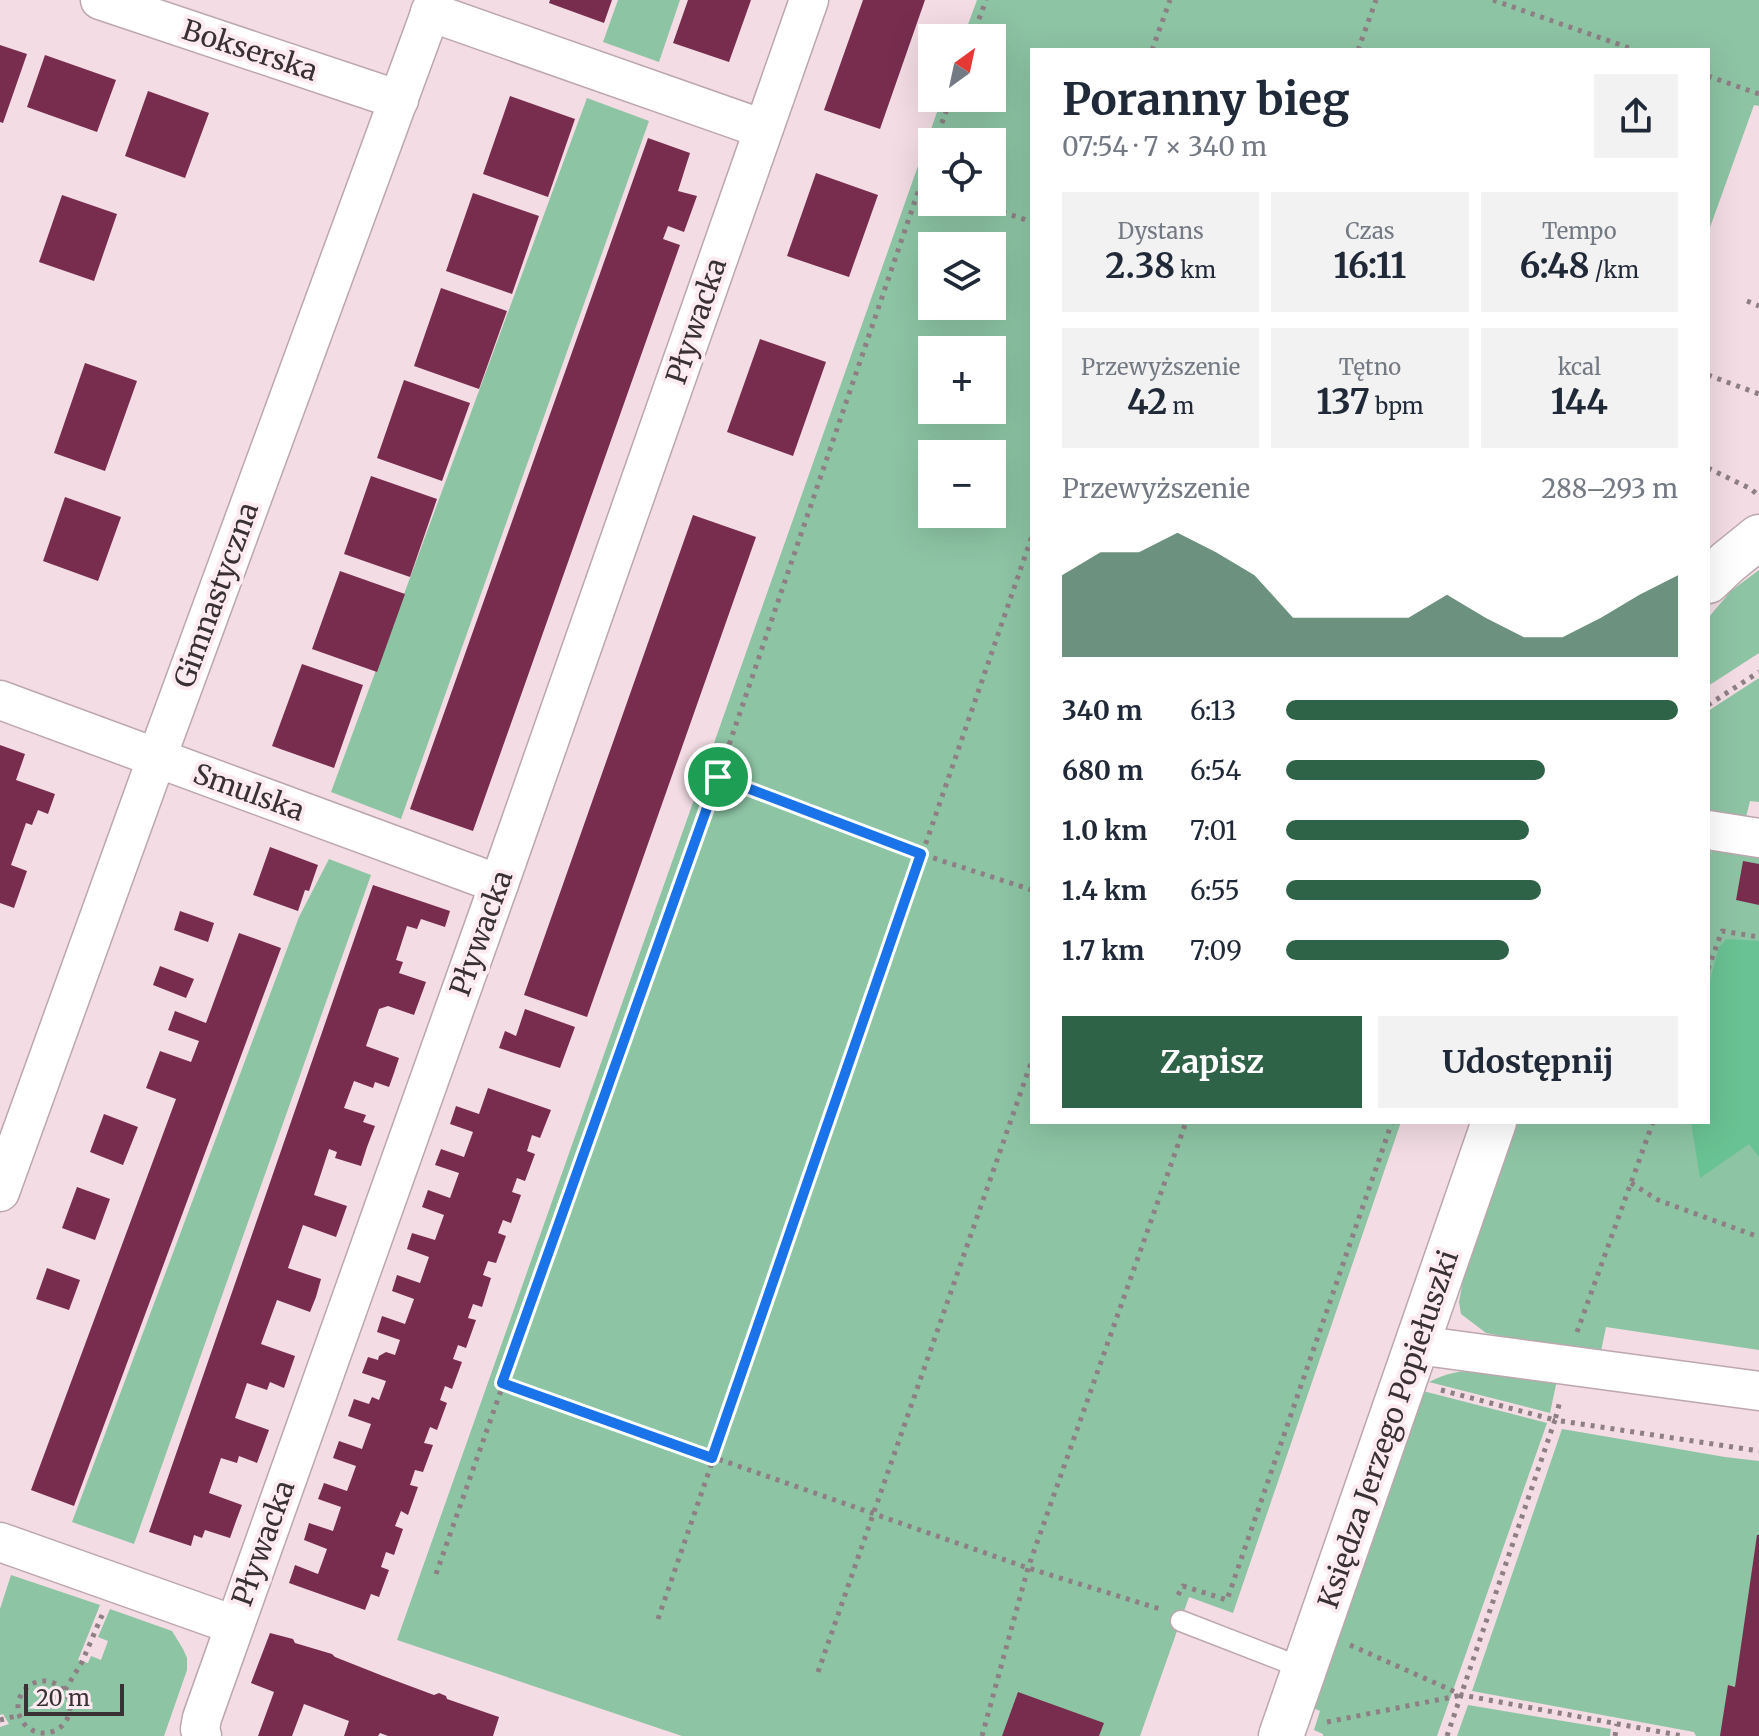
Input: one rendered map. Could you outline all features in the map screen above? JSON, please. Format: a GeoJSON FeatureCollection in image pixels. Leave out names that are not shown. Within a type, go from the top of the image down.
{"type":"FeatureCollection","features":[{"type":"Feature","properties":{"kind":"street","name":"Bokserska"},"geometry":{"type":"LineString","coordinates":[[100,0],[399,100]]}},
{"type":"Feature","properties":{"kind":"street","name":"Pływacka"},"geometry":{"type":"LineString","coordinates":[[202,1736],[202,1718],[234,1625],[499,884],[809,0]]}},
{"type":"Feature","properties":{"kind":"street","name":"Gimnastyczna"},"geometry":{"type":"LineString","coordinates":[[0,1192],[432,6]]}},
{"type":"Feature","properties":{"kind":"street"},"geometry":{"type":"LineString","coordinates":[[432,6],[763,129]]}},
{"type":"Feature","properties":{"kind":"street"},"geometry":{"type":"LineString","coordinates":[[1710,579],[1759,537]]}},
{"type":"Feature","properties":{"kind":"street","name":"Smulska"},"geometry":{"type":"LineString","coordinates":[[0,700],[499,884]]}},
{"type":"Feature","properties":{"kind":"street"},"geometry":{"type":"LineString","coordinates":[[1710,830],[1759,838]]}},
{"type":"Feature","properties":{"kind":"street","name":"Księdza Jerzego Popiełuszki"},"geometry":{"type":"LineString","coordinates":[[1298,1730],[1311,1650],[1493,1124]]}},
{"type":"Feature","properties":{"kind":"street"},"geometry":{"type":"LineString","coordinates":[[1411,1362],[1565,1364],[1759,1391]]}},
{"type":"Feature","properties":{"kind":"street"},"geometry":{"type":"LineString","coordinates":[[0,1542],[234,1625]]}},
{"type":"Feature","properties":{"kind":"lane"},"geometry":{"type":"LineString","coordinates":[[1175,1617],[1311,1650]]}},
{"type":"Feature","properties":{"kind":"path"},"geometry":{"type":"LineString","coordinates":[[977,24],[986,0]]}},
{"type":"Feature","properties":{"kind":"path"},"geometry":{"type":"LineString","coordinates":[[1153,48],[1170,0]]}},
{"type":"Feature","properties":{"kind":"path"},"geometry":{"type":"LineString","coordinates":[[1359,48],[1376,0]]}},
{"type":"Feature","properties":{"kind":"path"},"geometry":{"type":"LineString","coordinates":[[1493,0],[1629,48]]}},
{"type":"Feature","properties":{"kind":"path"},"geometry":{"type":"LineString","coordinates":[[1710,77],[1759,94]]}},
{"type":"Feature","properties":{"kind":"path"},"geometry":{"type":"LineString","coordinates":[[436,1574],[718,777],[918,193]]}},
{"type":"Feature","properties":{"kind":"path"},"geometry":{"type":"LineString","coordinates":[[1006,213],[1030,221]]}},
{"type":"Feature","properties":{"kind":"path"},"geometry":{"type":"LineString","coordinates":[[1747,301],[1759,306]]}},
{"type":"Feature","properties":{"kind":"path"},"geometry":{"type":"LineString","coordinates":[[1710,376],[1759,394]]}},
{"type":"Feature","properties":{"kind":"path"},"geometry":{"type":"LineString","coordinates":[[1710,469],[1759,496]]}},
{"type":"Feature","properties":{"kind":"path"},"geometry":{"type":"LineString","coordinates":[[658,1619],[1030,542]]}},
{"type":"Feature","properties":{"kind":"path"},"geometry":{"type":"LineString","coordinates":[[1710,704],[1759,672]]}},
{"type":"Feature","properties":{"kind":"path"},"geometry":{"type":"LineString","coordinates":[[718,777],[921,854],[1030,889]]}},
{"type":"Feature","properties":{"kind":"path"},"geometry":{"type":"LineString","coordinates":[[1710,964],[1722,931],[1759,937]]}},
{"type":"Feature","properties":{"kind":"path"},"geometry":{"type":"LineString","coordinates":[[818,1672],[1030,1066]]}},
{"type":"Feature","properties":{"kind":"path"},"geometry":{"type":"LineString","coordinates":[[982,1736],[1028,1568],[1185,1124]]}},
{"type":"Feature","properties":{"kind":"path"},"geometry":{"type":"LineString","coordinates":[[502,1383],[1175,1617],[1183,1586],[1227,1600],[1391,1124]]}},
{"type":"Feature","properties":{"kind":"path"},"geometry":{"type":"LineString","coordinates":[[1565,1364],[1652,1124]]}},
{"type":"Feature","properties":{"kind":"path"},"geometry":{"type":"LineString","coordinates":[[1631,1183],[1658,1200],[1759,1237]]}},
{"type":"Feature","properties":{"kind":"path"},"geometry":{"type":"LineString","coordinates":[[1411,1362],[1555,1420],[1759,1451]]}},
{"type":"Feature","properties":{"kind":"path"},"geometry":{"type":"LineString","coordinates":[[1447,1736],[1555,1420]]}},
{"type":"Feature","properties":{"kind":"path"},"geometry":{"type":"LineString","coordinates":[[65,1691],[82,1662],[116,1583]]}},
{"type":"Feature","properties":{"kind":"path"},"geometry":{"type":"LineString","coordinates":[[1311,1650],[1462,1695],[1683,1736]]}},
{"type":"Feature","properties":{"kind":"path"},"geometry":{"type":"LineString","coordinates":[[41,1680],[52,1681],[65,1691],[71,1706],[63,1725],[54,1732],[44,1734],[26,1726],[20,1715],[18,1700],[31,1684],[41,1680]]}},
{"type":"Feature","properties":{"kind":"path"},"geometry":{"type":"LineString","coordinates":[[1298,1730],[1462,1695]]}},
{"type":"Feature","properties":{"kind":"path"},"geometry":{"type":"LineString","coordinates":[[0,1720],[20,1715]]}},
{"type":"Feature","properties":{"kind":"path"},"geometry":{"type":"LineString","coordinates":[[1615,1736],[1617,1724]]}},
{"type":"Feature","properties":{"kind":"green space"},"geometry":{"type":"Polygon","coordinates":[[[618,0],[680,0],[659,62],[603,42],[618,0]]]}},
{"type":"Feature","properties":{"kind":"green space"},"geometry":{"type":"Polygon","coordinates":[[[977,0],[1759,0],[1759,106],[1754,105],[1710,227],[1710,48],[1030,48],[1030,1124],[1400,1124],[1233,1613],[1189,1597],[1140,1736],[682,1736],[397,1640],[918,166],[918,216],[1006,216],[1006,128],[931,128],[937,112],[1006,112],[1006,24],[968,24],[977,0]]]}},
{"type":"Feature","properties":{"kind":"green space"},"geometry":{"type":"Polygon","coordinates":[[[587,98],[649,121],[401,819],[331,792],[587,98]]]}},
{"type":"Feature","properties":{"kind":"green space"},"geometry":{"type":"Polygon","coordinates":[[[1759,570],[1759,653],[1710,685],[1710,616],[1731,591],[1759,570]]]}},
{"type":"Feature","properties":{"kind":"green space"},"geometry":{"type":"Polygon","coordinates":[[[1759,678],[1759,802],[1750,801],[1745,821],[1710,819],[1710,710],[1759,678]]]}},
{"type":"Feature","properties":{"kind":"green space"},"geometry":{"type":"Polygon","coordinates":[[[1710,850],[1759,858],[1759,1350],[1606,1327],[1600,1356],[1486,1333],[1461,1314],[1459,1302],[1463,1280],[1517,1124],[1710,1124],[1710,850]]]}},
{"type":"Feature","properties":{"kind":"green space"},"geometry":{"type":"Polygon","coordinates":[[[329,859],[371,875],[134,1544],[72,1522],[299,917],[329,859]]]}},
{"type":"Feature","properties":{"kind":"green space"},"geometry":{"type":"Polygon","coordinates":[[[1727,939],[1759,941],[1759,1157],[1749,1144],[1700,1178],[1691,1124],[1710,1124],[1710,980],[1719,947],[1727,939]]]}},
{"type":"Feature","properties":{"kind":"green space"},"geometry":{"type":"Polygon","coordinates":[[[1479,1370],[1557,1380],[1550,1413],[1429,1382],[1453,1373],[1479,1370]]]}},
{"type":"Feature","properties":{"kind":"green space"},"geometry":{"type":"Polygon","coordinates":[[[1423,1391],[1547,1423],[1437,1736],[1323,1736],[1314,1730],[1320,1711],[1309,1706],[1423,1391]]]}},
{"type":"Feature","properties":{"kind":"green space"},"geometry":{"type":"Polygon","coordinates":[[[1562,1429],[1759,1461],[1759,1736],[1696,1736],[1694,1732],[1472,1691],[1562,1429]]]}},
{"type":"Feature","properties":{"kind":"green space"},"geometry":{"type":"Polygon","coordinates":[[[11,1575],[100,1605],[78,1660],[88,1663],[91,1656],[101,1660],[108,1641],[98,1637],[110,1609],[172,1631],[187,1658],[187,1670],[164,1736],[0,1736],[0,1727],[9,1724],[3,1714],[0,1715],[0,1609],[11,1575]]]}},
{"type":"Feature","properties":{"kind":"green space"},"geometry":{"type":"Polygon","coordinates":[[[1468,1705],[1611,1729],[1610,1736],[1457,1736],[1468,1705]]]}},
{"type":"Feature","properties":{"kind":"building"},"geometry":{"type":"Polygon","coordinates":[[[550,0],[612,0],[604,23],[549,3],[550,0]]]}},
{"type":"Feature","properties":{"kind":"building"},"geometry":{"type":"Polygon","coordinates":[[[688,0],[751,0],[729,62],[673,43],[688,0]]]}},
{"type":"Feature","properties":{"kind":"building"},"geometry":{"type":"Polygon","coordinates":[[[863,0],[925,0],[880,129],[824,110],[863,0]]]}},
{"type":"Feature","properties":{"kind":"building"},"geometry":{"type":"Polygon","coordinates":[[[0,45],[27,54],[3,123],[0,122],[0,45]]]}},
{"type":"Feature","properties":{"kind":"building"},"geometry":{"type":"Polygon","coordinates":[[[45,55],[116,80],[97,132],[27,107],[45,55]]]}},
{"type":"Feature","properties":{"kind":"building"},"geometry":{"type":"Polygon","coordinates":[[[148,91],[209,113],[185,178],[125,156],[148,91]]]}},
{"type":"Feature","properties":{"kind":"building"},"geometry":{"type":"Polygon","coordinates":[[[510,96],[575,119],[548,197],[483,174],[510,96]]]}},
{"type":"Feature","properties":{"kind":"building"},"geometry":{"type":"Polygon","coordinates":[[[648,138],[690,153],[678,191],[697,196],[684,232],[668,226],[663,239],[680,245],[473,831],[410,809],[648,138]]]}},
{"type":"Feature","properties":{"kind":"building"},"geometry":{"type":"Polygon","coordinates":[[[816,173],[878,195],[849,277],[787,256],[816,173]]]}},
{"type":"Feature","properties":{"kind":"building"},"geometry":{"type":"Polygon","coordinates":[[[473,193],[539,216],[512,294],[446,271],[473,193]]]}},
{"type":"Feature","properties":{"kind":"building"},"geometry":{"type":"Polygon","coordinates":[[[62,195],[117,214],[94,281],[39,262],[62,195]]]}},
{"type":"Feature","properties":{"kind":"building"},"geometry":{"type":"Polygon","coordinates":[[[441,288],[507,311],[479,389],[414,366],[441,288]]]}},
{"type":"Feature","properties":{"kind":"building"},"geometry":{"type":"Polygon","coordinates":[[[760,339],[826,362],[793,456],[727,432],[760,339]]]}},
{"type":"Feature","properties":{"kind":"building"},"geometry":{"type":"Polygon","coordinates":[[[85,363],[137,381],[105,471],[54,453],[85,363]]]}},
{"type":"Feature","properties":{"kind":"building"},"geometry":{"type":"Polygon","coordinates":[[[404,380],[470,403],[442,481],[377,458],[404,380]]]}},
{"type":"Feature","properties":{"kind":"building"},"geometry":{"type":"Polygon","coordinates":[[[371,476],[437,499],[410,577],[344,554],[371,476]]]}},
{"type":"Feature","properties":{"kind":"building"},"geometry":{"type":"Polygon","coordinates":[[[65,497],[121,517],[98,581],[43,561],[65,497]]]}},
{"type":"Feature","properties":{"kind":"building"},"geometry":{"type":"Polygon","coordinates":[[[693,515],[756,537],[587,1017],[524,995],[693,515]]]}},
{"type":"Feature","properties":{"kind":"building"},"geometry":{"type":"Polygon","coordinates":[[[340,571],[405,594],[377,672],[312,649],[340,571]]]}},
{"type":"Feature","properties":{"kind":"building"},"geometry":{"type":"Polygon","coordinates":[[[302,664],[363,685],[334,768],[272,746],[302,664]]]}},
{"type":"Feature","properties":{"kind":"building"},"geometry":{"type":"Polygon","coordinates":[[[0,745],[25,754],[16,780],[55,794],[48,814],[38,810],[32,825],[26,823],[11,865],[27,871],[14,908],[0,903],[0,745]]]}},
{"type":"Feature","properties":{"kind":"building"},"geometry":{"type":"Polygon","coordinates":[[[270,847],[318,865],[298,911],[253,895],[270,847]]]}},
{"type":"Feature","properties":{"kind":"building"},"geometry":{"type":"Polygon","coordinates":[[[1743,861],[1759,864],[1759,905],[1736,900],[1743,861]]]}},
{"type":"Feature","properties":{"kind":"building"},"geometry":{"type":"Polygon","coordinates":[[[373,885],[450,911],[445,927],[421,919],[417,929],[407,926],[396,960],[403,962],[399,973],[426,982],[414,1015],[388,1006],[379,1009],[366,1046],[399,1058],[394,1073],[389,1087],[375,1082],[373,1088],[354,1081],[344,1108],[366,1115],[363,1122],[375,1126],[361,1166],[335,1158],[337,1152],[329,1149],[314,1195],[347,1206],[341,1223],[336,1237],[303,1225],[288,1268],[321,1279],[316,1297],[310,1312],[277,1300],[261,1344],[295,1356],[284,1388],[270,1382],[267,1390],[247,1383],[235,1418],[269,1430],[257,1463],[239,1456],[237,1463],[221,1458],[209,1493],[242,1505],[230,1538],[205,1530],[202,1538],[194,1535],[191,1546],[149,1532],[373,885]]]}},
{"type":"Feature","properties":{"kind":"building"},"geometry":{"type":"Polygon","coordinates":[[[180,911],[214,923],[208,942],[174,930],[180,911]]]}},
{"type":"Feature","properties":{"kind":"building"},"geometry":{"type":"Polygon","coordinates":[[[239,933],[281,948],[74,1506],[31,1490],[176,1099],[146,1088],[160,1051],[191,1062],[199,1041],[168,1030],[175,1011],[206,1023],[239,933]]]}},
{"type":"Feature","properties":{"kind":"building"},"geometry":{"type":"Polygon","coordinates":[[[160,966],[194,979],[186,998],[153,985],[160,966]]]}},
{"type":"Feature","properties":{"kind":"building"},"geometry":{"type":"Polygon","coordinates":[[[525,1009],[575,1027],[560,1068],[499,1048],[505,1031],[516,1036],[525,1009]]]}},
{"type":"Feature","properties":{"kind":"building"},"geometry":{"type":"Polygon","coordinates":[[[488,1088],[551,1110],[540,1138],[532,1135],[527,1151],[535,1154],[525,1181],[517,1178],[512,1192],[521,1195],[511,1223],[503,1220],[498,1233],[506,1236],[496,1263],[488,1261],[483,1275],[491,1278],[482,1307],[473,1304],[468,1318],[476,1320],[466,1348],[458,1345],[453,1359],[462,1362],[452,1389],[445,1386],[440,1400],[447,1403],[437,1430],[430,1427],[424,1443],[433,1445],[423,1472],[415,1470],[410,1485],[418,1487],[408,1515],[401,1511],[395,1526],[403,1529],[394,1555],[386,1552],[381,1567],[389,1570],[379,1597],[371,1594],[365,1610],[289,1583],[295,1565],[318,1574],[327,1549],[304,1540],[309,1523],[333,1531],[341,1507],[318,1499],[324,1483],[347,1491],[356,1466],[333,1458],[339,1441],[362,1449],[371,1424],[348,1416],[354,1399],[369,1404],[372,1397],[379,1400],[386,1381],[362,1373],[368,1357],[378,1360],[386,1352],[395,1355],[400,1340],[377,1332],[382,1316],[405,1324],[414,1299],[392,1291],[397,1275],[420,1283],[429,1257],[407,1249],[412,1233],[435,1240],[444,1215],[422,1207],[428,1190],[450,1198],[459,1173],[435,1165],[441,1149],[464,1157],[473,1132],[450,1124],[456,1106],[479,1114],[488,1088]]]}},
{"type":"Feature","properties":{"kind":"building"},"geometry":{"type":"Polygon","coordinates":[[[104,1114],[138,1127],[123,1165],[90,1152],[104,1114]]]}},
{"type":"Feature","properties":{"kind":"building"},"geometry":{"type":"Polygon","coordinates":[[[77,1187],[110,1199],[95,1240],[62,1228],[77,1187]]]}},
{"type":"Feature","properties":{"kind":"building"},"geometry":{"type":"Polygon","coordinates":[[[47,1268],[80,1280],[69,1310],[36,1299],[47,1268]]]}},
{"type":"Feature","properties":{"kind":"building"},"geometry":{"type":"Polygon","coordinates":[[[1757,1535],[1759,1736],[1720,1736],[1728,1685],[1735,1687],[1757,1535]]]}},
{"type":"Feature","properties":{"kind":"building"},"geometry":{"type":"Polygon","coordinates":[[[270,1633],[499,1717],[493,1736],[388,1736],[380,1733],[378,1736],[344,1736],[349,1721],[304,1704],[292,1736],[258,1736],[274,1692],[251,1683],[270,1633]]]}},
{"type":"Feature","properties":{"kind":"building"},"geometry":{"type":"Polygon","coordinates":[[[1018,1692],[1104,1723],[1099,1736],[1002,1736],[1018,1692]]]}},
{"type":"Feature","properties":{"kind":"route"},"geometry":{"type":"LineString","coordinates":[[718,777],[921,854],[712,1458],[502,1383],[718,777]]}}]}
